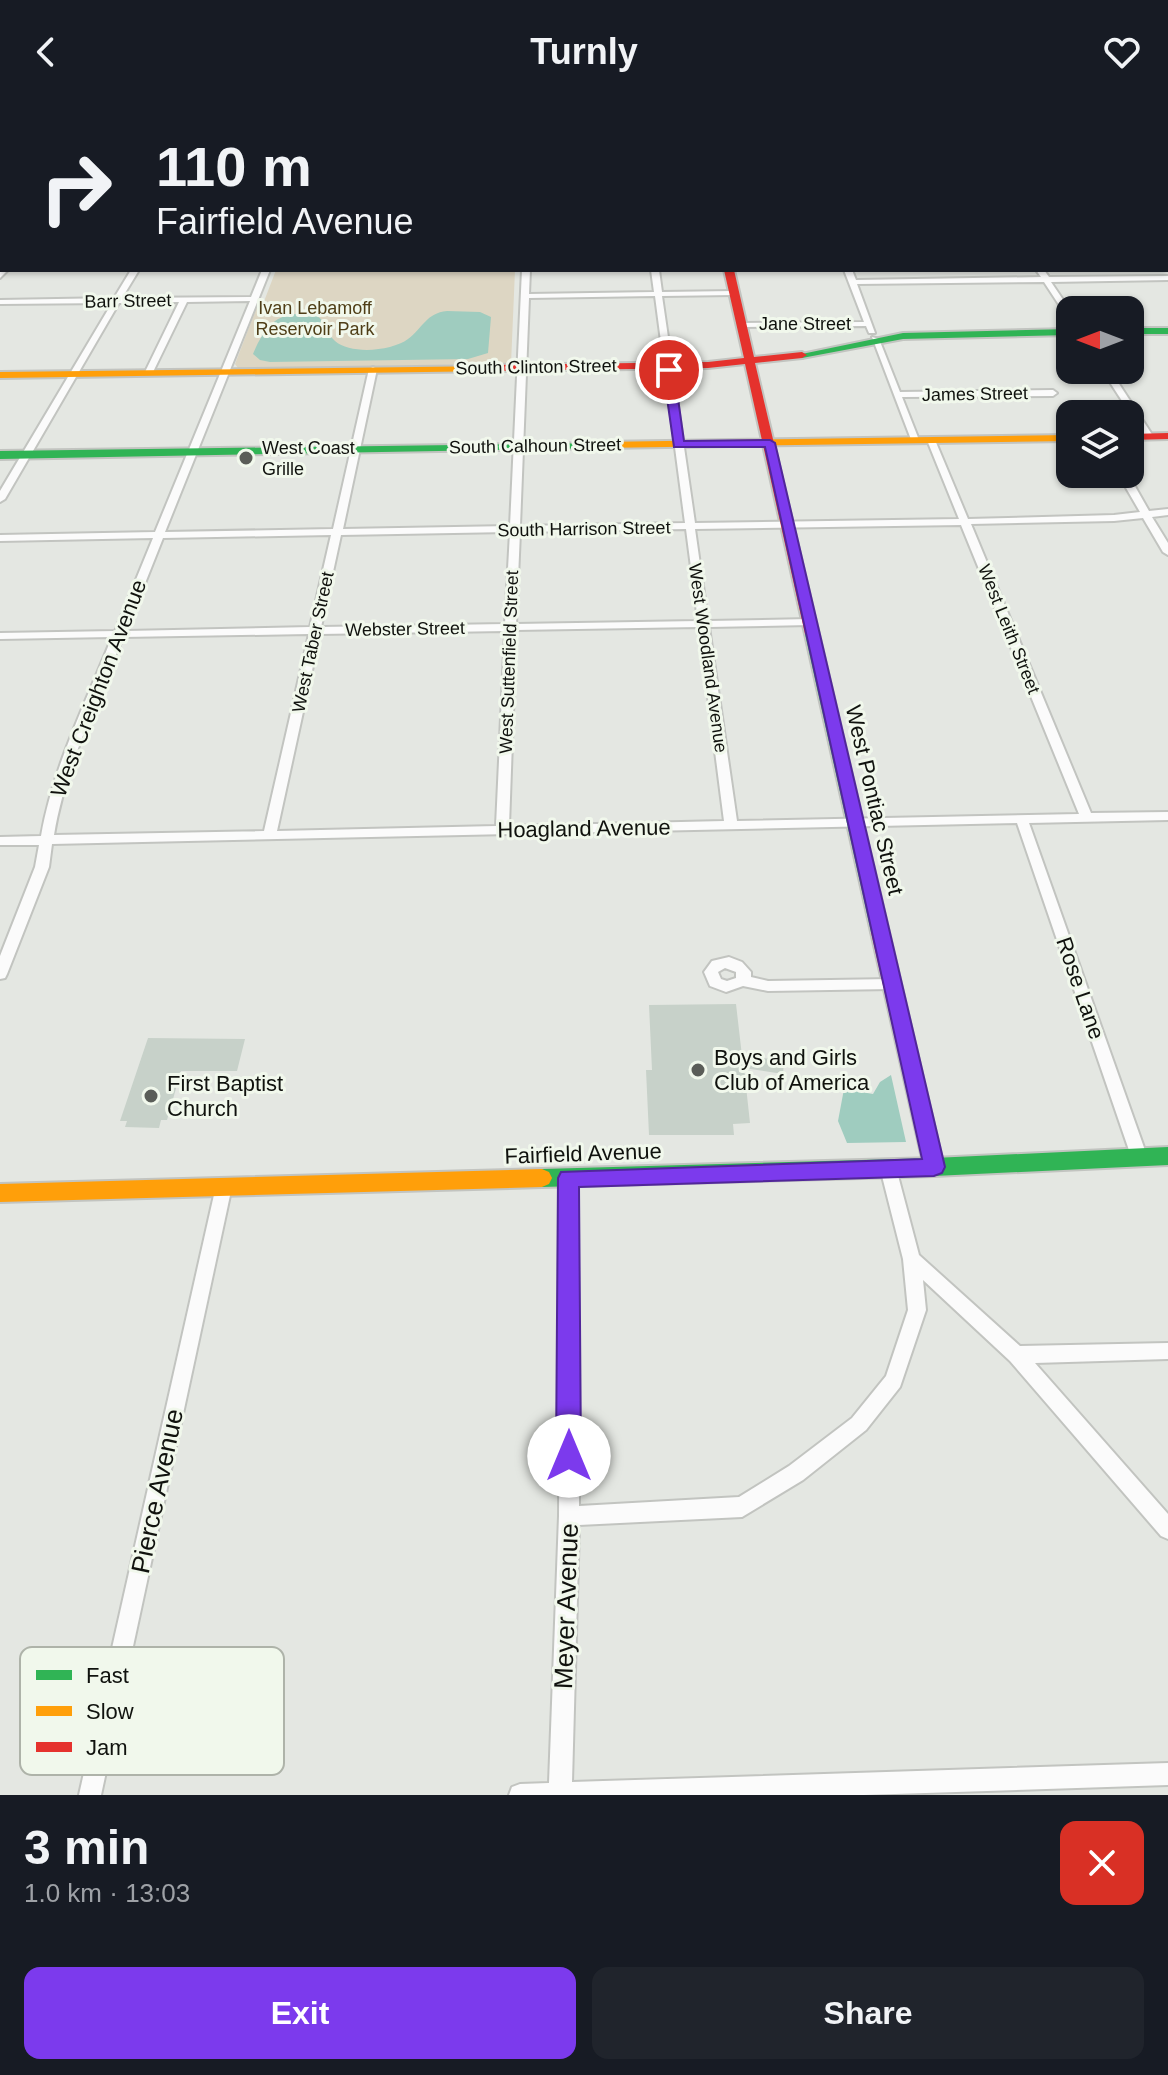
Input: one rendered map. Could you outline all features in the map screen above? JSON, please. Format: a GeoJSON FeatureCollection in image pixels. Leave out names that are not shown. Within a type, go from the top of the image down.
{"type":"FeatureCollection","features":[{"type":"Feature","properties":{"kind":"main road","name":"West Pontiac Street"},"geometry":{"type":"LineString","coordinates":[[729,272],[934,1167]]}},
{"type":"Feature","properties":{"kind":"main road"},"geometry":{"type":"LineString","coordinates":[[1144,331],[1168,331]]}},
{"type":"Feature","properties":{"kind":"main road","name":"South Clinton Street"},"geometry":{"type":"LineString","coordinates":[[0,375],[751,363],[873,333],[1056,332]]}},
{"type":"Feature","properties":{"kind":"main road","name":"South Calhoun Street"},"geometry":{"type":"LineString","coordinates":[[0,455],[1056,438]]}},
{"type":"Feature","properties":{"kind":"main road","name":"Fairfield Avenue"},"geometry":{"type":"LineString","coordinates":[[0,1193],[934,1167],[1168,1156]]}},
{"type":"Feature","properties":{"kind":"street"},"geometry":{"type":"LineString","coordinates":[[0,499],[134,272]]}},
{"type":"Feature","properties":{"kind":"street","name":"West Creighton Avenue"},"geometry":{"type":"LineString","coordinates":[[0,974],[42,867],[45,840],[61,778],[265,272]]}},
{"type":"Feature","properties":{"kind":"street","name":"West Suttenfield Street"},"geometry":{"type":"LineString","coordinates":[[502,830],[526,272]]}},
{"type":"Feature","properties":{"kind":"street","name":"West Woodland Avenue"},"geometry":{"type":"LineString","coordinates":[[655,272],[731,825]]}},
{"type":"Feature","properties":{"kind":"street","name":"West Leith Street"},"geometry":{"type":"LineString","coordinates":[[849,272],[897,395],[965,522],[1087,818]]}},
{"type":"Feature","properties":{"kind":"street"},"geometry":{"type":"LineString","coordinates":[[1041,272],[1057,296]]}},
{"type":"Feature","properties":{"kind":"street"},"geometry":{"type":"LineString","coordinates":[[852,282],[1168,278]]}},
{"type":"Feature","properties":{"kind":"street"},"geometry":{"type":"LineString","coordinates":[[526,296],[734,293]]}},
{"type":"Feature","properties":{"kind":"street","name":"Barr Street"},"geometry":{"type":"LineString","coordinates":[[0,302],[256,299]]}},
{"type":"Feature","properties":{"kind":"street"},"geometry":{"type":"LineString","coordinates":[[149,372],[184,300]]}},
{"type":"Feature","properties":{"kind":"street","name":"Jane Street"},"geometry":{"type":"LineString","coordinates":[[741,325],[873,333]]}},
{"type":"Feature","properties":{"kind":"street","name":"West Taber Street"},"geometry":{"type":"LineString","coordinates":[[270,835],[373,369]]}},
{"type":"Feature","properties":{"kind":"street"},"geometry":{"type":"LineString","coordinates":[[1117,384],[1159,436]]}},
{"type":"Feature","properties":{"kind":"street","name":"James Street"},"geometry":{"type":"LineString","coordinates":[[897,395],[1053,393]]}},
{"type":"Feature","properties":{"kind":"street"},"geometry":{"type":"LineString","coordinates":[[1130,488],[1168,552]]}},
{"type":"Feature","properties":{"kind":"street","name":"South Harrison Street"},"geometry":{"type":"LineString","coordinates":[[0,538],[788,526],[1145,516],[1168,512]]}},
{"type":"Feature","properties":{"kind":"street","name":"Webster Street"},"geometry":{"type":"LineString","coordinates":[[0,636],[810,622]]}},
{"type":"Feature","properties":{"kind":"street","name":"Hoagland Avenue"},"geometry":{"type":"LineString","coordinates":[[0,841],[1168,816]]}},
{"type":"Feature","properties":{"kind":"street","name":"Rose Lane"},"geometry":{"type":"LineString","coordinates":[[1022,820],[1139,1156]]}},
{"type":"Feature","properties":{"kind":"street"},"geometry":{"type":"LineString","coordinates":[[743,981],[768,986],[892,984]]}},
{"type":"Feature","properties":{"kind":"street"},"geometry":{"type":"LineString","coordinates":[[569,1516],[742,1507],[796,1473],[859,1424],[894,1381],[917,1310],[912,1259],[888,1168]]}},
{"type":"Feature","properties":{"kind":"street","name":"Meyer Avenue"},"geometry":{"type":"LineString","coordinates":[[560,1794],[569,1516],[569,1178]]}},
{"type":"Feature","properties":{"kind":"street","name":"Pierce Avenue"},"geometry":{"type":"LineString","coordinates":[[123,1647],[224,1186]]}},
{"type":"Feature","properties":{"kind":"street"},"geometry":{"type":"LineString","coordinates":[[912,1259],[1016,1355],[1168,1529]]}},
{"type":"Feature","properties":{"kind":"street"},"geometry":{"type":"LineString","coordinates":[[1016,1355],[1168,1351]]}},
{"type":"Feature","properties":{"kind":"street"},"geometry":{"type":"LineString","coordinates":[[520,1795],[1168,1774]]}},
{"type":"Feature","properties":{"kind":"street","name":"Pierce Avenue"},"geometry":{"type":"LineString","coordinates":[[90,1795],[94,1775]]}},
{"type":"Feature","properties":{"kind":"green space","name":"Ivan Lebamoff Reservoir Park"},"geometry":{"type":"Polygon","coordinates":[[[275,272],[515,272],[511,364],[238,368],[235,364],[258,304],[263,304],[275,272]]]}},
{"type":"Feature","properties":{"kind":"shaded area"},"geometry":{"type":"Polygon","coordinates":[[[447,311],[480,312],[491,317],[488,353],[468,359],[270,362],[260,360],[253,354],[269,326],[284,316],[317,316],[335,341],[351,348],[372,350],[401,343],[429,318],[447,311]]]}},
{"type":"Feature","properties":{"kind":"shaded area"},"geometry":{"type":"Polygon","coordinates":[[[891,1075],[906,1142],[847,1143],[838,1121],[844,1089],[873,1094],[880,1082],[891,1075]]]}},
{"type":"Feature","properties":{"kind":"building","name":"Boys and Girls Club of America"},"geometry":{"type":"Polygon","coordinates":[[[736,1004],[742,1056],[784,1060],[783,1074],[744,1068],[750,1123],[733,1124],[734,1135],[649,1135],[646,1070],[652,1070],[649,1005],[736,1004]]]}},
{"type":"Feature","properties":{"kind":"building","name":"First Baptist Church"},"geometry":{"type":"Polygon","coordinates":[[[148,1038],[245,1039],[237,1071],[181,1071],[167,1120],[161,1120],[159,1128],[125,1127],[127,1121],[120,1121],[148,1038]]]}},
{"type":"Feature","properties":{"kind":"traffic: fast"},"geometry":{"type":"LineString","coordinates":[[1144,331],[1168,331]]}},
{"type":"Feature","properties":{"kind":"traffic: fast"},"geometry":{"type":"LineString","coordinates":[[802,355],[903,336],[1056,332]]}},
{"type":"Feature","properties":{"kind":"traffic: fast"},"geometry":{"type":"LineString","coordinates":[[0,455],[601,445]]}},
{"type":"Feature","properties":{"kind":"traffic: fast"},"geometry":{"type":"LineString","coordinates":[[812,634],[880,932]]}},
{"type":"Feature","properties":{"kind":"traffic: fast"},"geometry":{"type":"LineString","coordinates":[[542,1178],[934,1167],[1168,1156]]}},
{"type":"Feature","properties":{"kind":"traffic: slow"},"geometry":{"type":"LineString","coordinates":[[0,375],[493,368]]}},
{"type":"Feature","properties":{"kind":"traffic: slow"},"geometry":{"type":"LineString","coordinates":[[601,445],[1056,438]]}},
{"type":"Feature","properties":{"kind":"traffic: slow"},"geometry":{"type":"LineString","coordinates":[[0,1193],[542,1178]]}},
{"type":"Feature","properties":{"kind":"traffic: jam"},"geometry":{"type":"LineString","coordinates":[[729,272],[812,634]]}},
{"type":"Feature","properties":{"kind":"traffic: jam"},"geometry":{"type":"LineString","coordinates":[[493,368],[708,365],[802,355]]}},
{"type":"Feature","properties":{"kind":"traffic: jam"},"geometry":{"type":"LineString","coordinates":[[1144,437],[1168,436]]}},
{"type":"Feature","properties":{"kind":"traffic: jam"},"geometry":{"type":"LineString","coordinates":[[880,932],[934,1167]]}},
{"type":"Feature","properties":{"kind":"place","name":"West Coast Grille"},"geometry":{"type":"Point","coordinates":[246,458]}},
{"type":"Feature","properties":{"kind":"place","name":"Boys and Girls Club of America"},"geometry":{"type":"Point","coordinates":[698,1070]}},
{"type":"Feature","properties":{"kind":"place","name":"First Baptist Church"},"geometry":{"type":"Point","coordinates":[151,1096]}},
{"type":"Feature","properties":{"kind":"route"},"geometry":{"type":"LineString","coordinates":[[569,1456],[569,1178],[934,1167],[770,443],[678,444],[669,370]]}}]}
